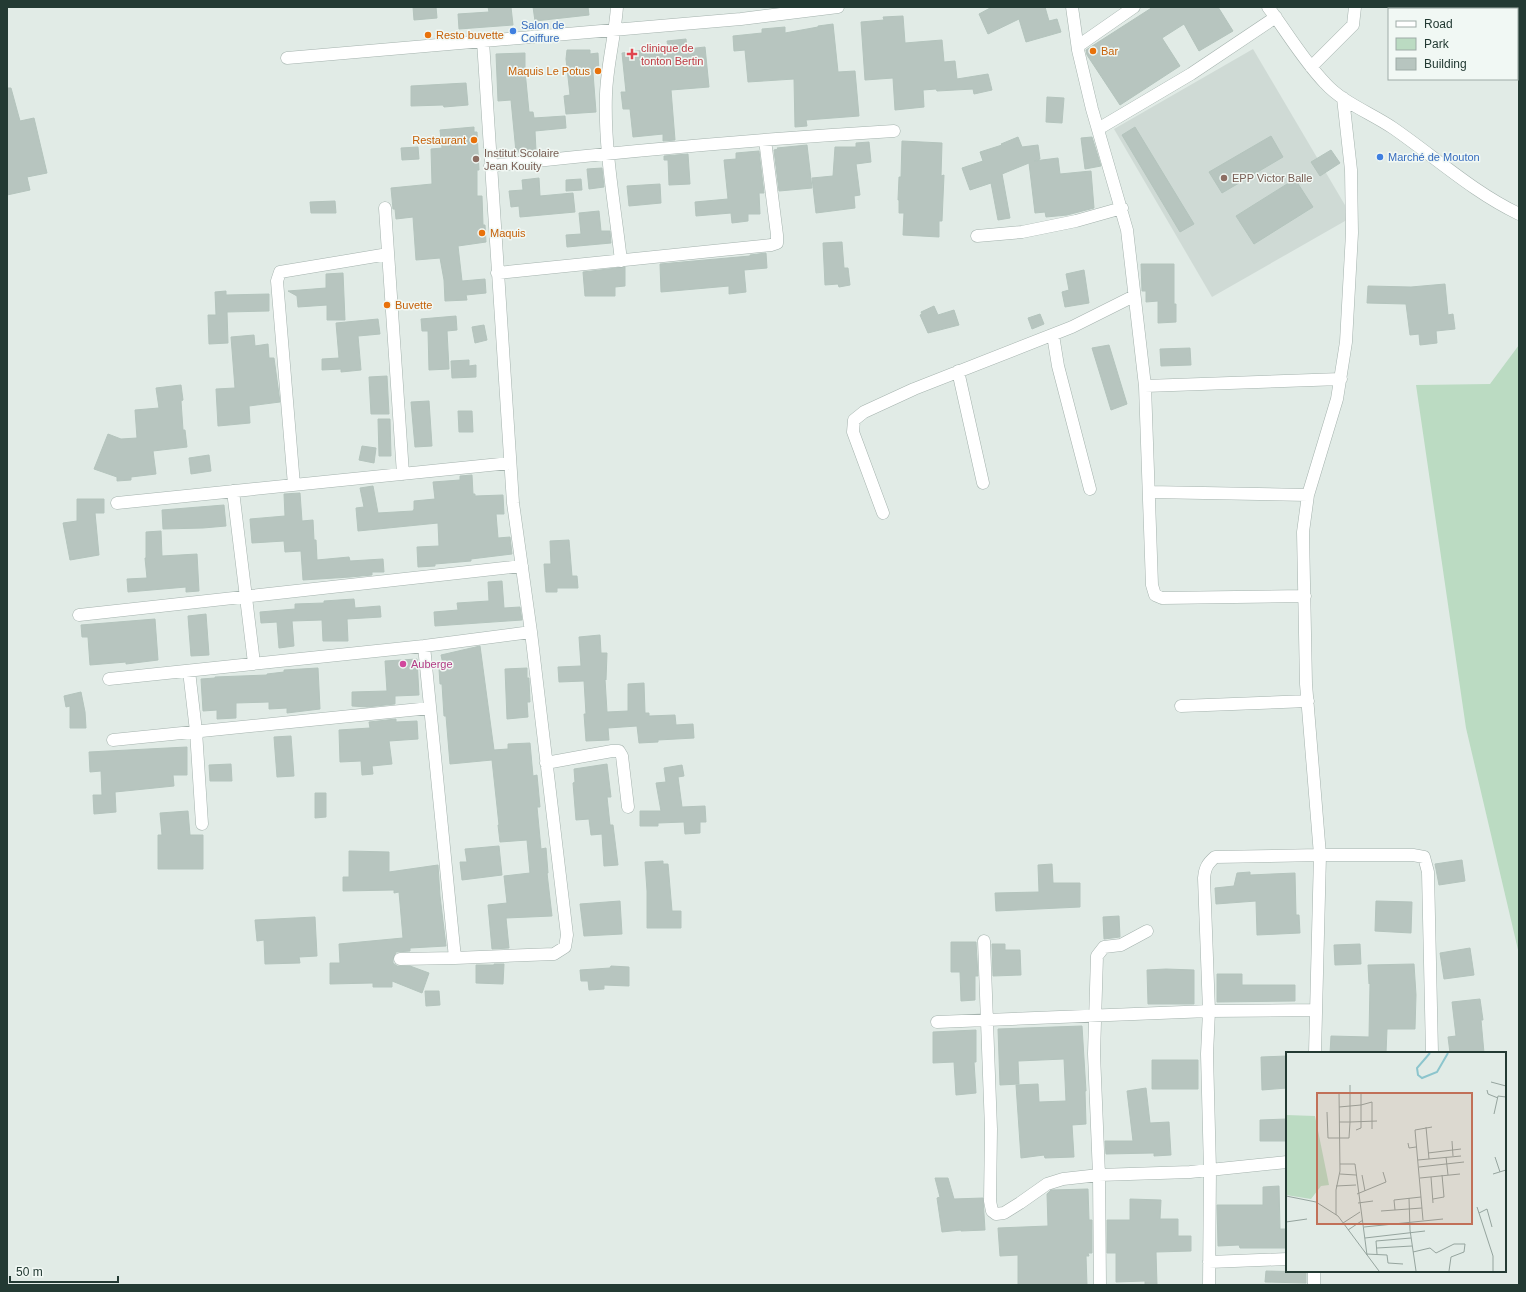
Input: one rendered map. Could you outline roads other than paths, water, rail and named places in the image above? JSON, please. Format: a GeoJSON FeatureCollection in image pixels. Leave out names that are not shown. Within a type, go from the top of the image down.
{"type":"FeatureCollection","features":[{"type":"Feature","properties":{"kind":"street"},"geometry":{"type":"LineString","coordinates":[[617,7],[616,30],[608,70],[606,95],[607,153],[621,261]]}},
{"type":"Feature","properties":{"kind":"street"},"geometry":{"type":"LineString","coordinates":[[286,58],[741,19],[838,7]]}},
{"type":"Feature","properties":{"kind":"street"},"geometry":{"type":"LineString","coordinates":[[1072,7],[1085,82],[1127,230],[1145,386],[1152,585],[1155,595],[1162,598],[1305,596]]}},
{"type":"Feature","properties":{"kind":"street"},"geometry":{"type":"LineString","coordinates":[[1078,46],[1134,7]]}},
{"type":"Feature","properties":{"kind":"street"},"geometry":{"type":"LineString","coordinates":[[1268,7],[1325,84],[1343,98],[1391,127],[1480,192],[1519,214]]}},
{"type":"Feature","properties":{"kind":"street"},"geometry":{"type":"LineString","coordinates":[[1311,67],[1353,25],[1355,7]]}},
{"type":"Feature","properties":{"kind":"street"},"geometry":{"type":"LineString","coordinates":[[1098,129],[1191,74],[1276,18]]}},
{"type":"Feature","properties":{"kind":"street"},"geometry":{"type":"LineString","coordinates":[[400,959],[554,954],[566,947],[567,935],[531,632],[516,532],[497,273],[483,42]]}},
{"type":"Feature","properties":{"kind":"street"},"geometry":{"type":"LineString","coordinates":[[1315,1052],[1320,855],[1308,701],[1303,532],[1308,496],[1337,399],[1346,342],[1352,233],[1351,170],[1343,98]]}},
{"type":"Feature","properties":{"kind":"street"},"geometry":{"type":"LineString","coordinates":[[490,166],[607,153],[765,140],[894,132]]}},
{"type":"Feature","properties":{"kind":"street"},"geometry":{"type":"LineString","coordinates":[[497,273],[771,245],[777,243],[765,140]]}},
{"type":"Feature","properties":{"kind":"street"},"geometry":{"type":"LineString","coordinates":[[385,208],[403,474]]}},
{"type":"Feature","properties":{"kind":"street"},"geometry":{"type":"LineString","coordinates":[[977,236],[1022,232],[1076,221],[1122,208]]}},
{"type":"Feature","properties":{"kind":"street"},"geometry":{"type":"LineString","coordinates":[[294,485],[277,281],[280,272],[388,254]]}},
{"type":"Feature","properties":{"kind":"street"},"geometry":{"type":"LineString","coordinates":[[882,514],[853,432],[854,420],[864,412],[900,395],[1053,335],[1134,296]]}},
{"type":"Feature","properties":{"kind":"street"},"geometry":{"type":"LineString","coordinates":[[1053,335],[1064,387],[1090,489]]}},
{"type":"Feature","properties":{"kind":"street"},"geometry":{"type":"LineString","coordinates":[[958,371],[983,483]]}},
{"type":"Feature","properties":{"kind":"street"},"geometry":{"type":"LineString","coordinates":[[1145,386],[1341,379]]}},
{"type":"Feature","properties":{"kind":"street"},"geometry":{"type":"LineString","coordinates":[[117,503],[510,463]]}},
{"type":"Feature","properties":{"kind":"street"},"geometry":{"type":"LineString","coordinates":[[233,491],[254,663]]}},
{"type":"Feature","properties":{"kind":"street"},"geometry":{"type":"LineString","coordinates":[[1149,492],[1308,496]]}},
{"type":"Feature","properties":{"kind":"street"},"geometry":{"type":"LineString","coordinates":[[80,615],[246,598],[522,566]]}},
{"type":"Feature","properties":{"kind":"street"},"geometry":{"type":"LineString","coordinates":[[109,679],[424,646],[531,632]]}},
{"type":"Feature","properties":{"kind":"street"},"geometry":{"type":"LineString","coordinates":[[424,646],[455,958]]}},
{"type":"Feature","properties":{"kind":"street"},"geometry":{"type":"LineString","coordinates":[[189,671],[196,731],[202,824]]}},
{"type":"Feature","properties":{"kind":"street"},"geometry":{"type":"LineString","coordinates":[[1180,706],[1308,701]]}},
{"type":"Feature","properties":{"kind":"street"},"geometry":{"type":"LineString","coordinates":[[113,740],[430,708]]}},
{"type":"Feature","properties":{"kind":"street"},"geometry":{"type":"LineString","coordinates":[[546,763],[612,750],[619,751],[622,756],[628,807]]}},
{"type":"Feature","properties":{"kind":"street"},"geometry":{"type":"LineString","coordinates":[[1209,1285],[1210,1170],[1207,1067],[1209,1011],[1204,878],[1205,868],[1209,862],[1215,857],[1413,855],[1424,857],[1428,872],[1432,1052]]}},
{"type":"Feature","properties":{"kind":"street"},"geometry":{"type":"LineString","coordinates":[[1100,1285],[1099,1176],[1095,1061],[1096,956],[1104,947],[1121,945],[1147,931]]}},
{"type":"Feature","properties":{"kind":"street"},"geometry":{"type":"LineString","coordinates":[[984,941],[991,1129],[990,1201],[992,1210],[996,1214],[1004,1213],[1047,1184],[1063,1179],[1210,1170],[1286,1162]]}},
{"type":"Feature","properties":{"kind":"street"},"geometry":{"type":"LineString","coordinates":[[937,1022],[1209,1011],[1316,1010]]}},
{"type":"Feature","properties":{"kind":"street"},"geometry":{"type":"LineString","coordinates":[[1209,1262],[1286,1259]]}},
{"type":"Feature","properties":{"kind":"street"},"geometry":{"type":"LineString","coordinates":[[1314,1272],[1314,1285]]}},
{"type":"Feature","properties":{"kind":"place","name":"Salon de Coiffure"},"geometry":{"type":"Point","coordinates":[513,31]}},
{"type":"Feature","properties":{"kind":"place","name":"Resto buvette"},"geometry":{"type":"Point","coordinates":[428,35]}},
{"type":"Feature","properties":{"kind":"place","name":"Bar"},"geometry":{"type":"Point","coordinates":[1093,51]}},
{"type":"Feature","properties":{"kind":"place","name":"clinique de tonton Bertin"},"geometry":{"type":"Point","coordinates":[632,54]}},
{"type":"Feature","properties":{"kind":"place","name":"Maquis Le Potus"},"geometry":{"type":"Point","coordinates":[598,71]}},
{"type":"Feature","properties":{"kind":"place","name":"Restaurant"},"geometry":{"type":"Point","coordinates":[474,140]}},
{"type":"Feature","properties":{"kind":"place","name":"Marché de Mouton"},"geometry":{"type":"Point","coordinates":[1380,157]}},
{"type":"Feature","properties":{"kind":"place","name":"Institut Scolaire Jean Kouity"},"geometry":{"type":"Point","coordinates":[476,159]}},
{"type":"Feature","properties":{"kind":"place","name":"EPP Victor Balle"},"geometry":{"type":"Point","coordinates":[1224,178]}},
{"type":"Feature","properties":{"kind":"place","name":"Maquis"},"geometry":{"type":"Point","coordinates":[482,233]}},
{"type":"Feature","properties":{"kind":"place","name":"Buvette"},"geometry":{"type":"Point","coordinates":[387,305]}},
{"type":"Feature","properties":{"kind":"place","name":"Auberge"},"geometry":{"type":"Point","coordinates":[403,664]}}]}
